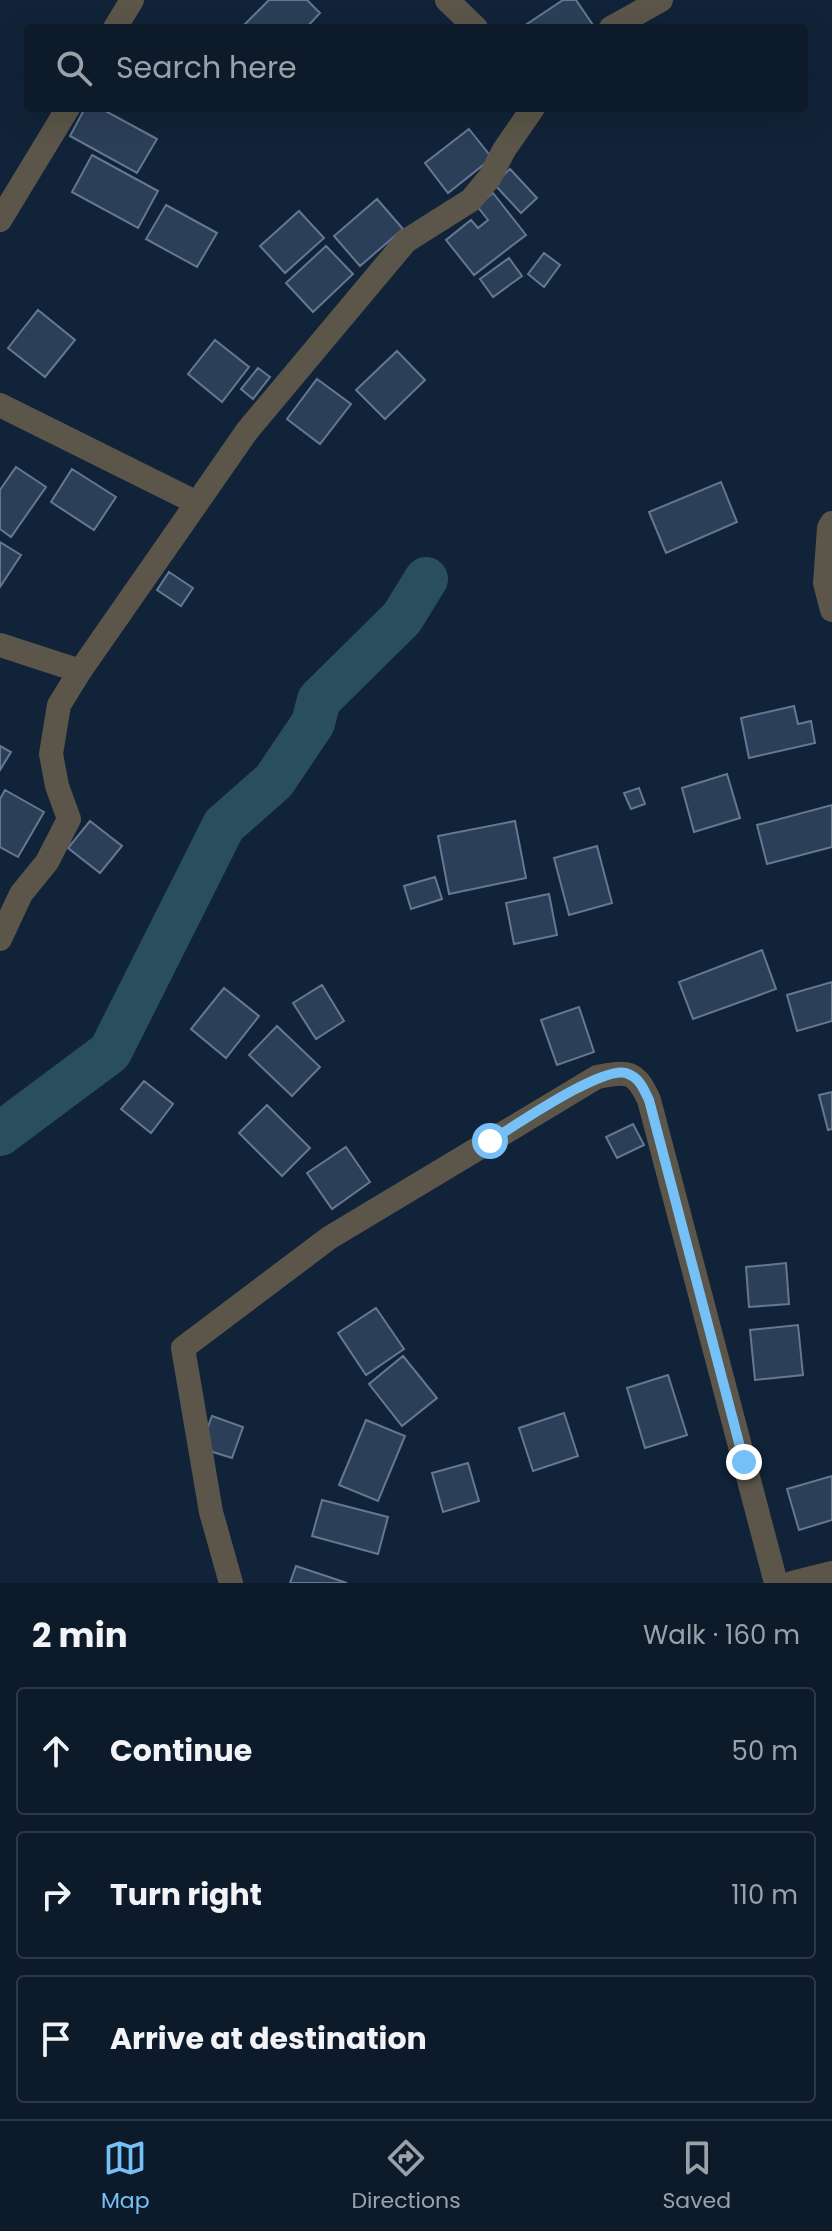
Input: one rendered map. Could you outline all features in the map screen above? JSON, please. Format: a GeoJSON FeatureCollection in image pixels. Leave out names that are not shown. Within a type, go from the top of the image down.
{"type":"FeatureCollection","features":[{"type":"Feature","properties":{"kind":"street"},"geometry":{"type":"LineString","coordinates":[[117,24],[132,0]]}},
{"type":"Feature","properties":{"kind":"street"},"geometry":{"type":"LineString","coordinates":[[447,0],[472,24]]}},
{"type":"Feature","properties":{"kind":"street"},"geometry":{"type":"LineString","coordinates":[[618,24],[661,0]]}},
{"type":"Feature","properties":{"kind":"street"},"geometry":{"type":"LineString","coordinates":[[0,220],[66,112]]}},
{"type":"Feature","properties":{"kind":"street"},"geometry":{"type":"LineString","coordinates":[[0,939],[21,894],[47,862],[69,819],[57,786],[51,754],[59,705],[80,671],[247,431],[406,241],[471,200],[490,177],[530,112]]}},
{"type":"Feature","properties":{"kind":"street"},"geometry":{"type":"LineString","coordinates":[[0,405],[197,503]]}},
{"type":"Feature","properties":{"kind":"street"},"geometry":{"type":"LineString","coordinates":[[832,523],[829,528],[825,583],[832,610]]}},
{"type":"Feature","properties":{"kind":"street"},"geometry":{"type":"LineString","coordinates":[[0,645],[80,671]]}},
{"type":"Feature","properties":{"kind":"street"},"geometry":{"type":"LineString","coordinates":[[231,1583],[211,1512],[183,1348],[329,1238],[597,1077],[623,1072],[639,1079],[649,1100],[776,1583]]}},
{"type":"Feature","properties":{"kind":"street"},"geometry":{"type":"LineString","coordinates":[[792,1583],[832,1573]]}},
{"type":"Feature","properties":{"kind":"building"},"geometry":{"type":"Polygon","coordinates":[[[269,0],[307,0],[320,13],[310,24],[245,24],[269,0]]]}},
{"type":"Feature","properties":{"kind":"building"},"geometry":{"type":"Polygon","coordinates":[[[563,0],[576,0],[592,24],[527,24],[563,0]]]}},
{"type":"Feature","properties":{"kind":"building"},"geometry":{"type":"Polygon","coordinates":[[[83,112],[107,112],[157,139],[137,173],[70,136],[83,112]]]}},
{"type":"Feature","properties":{"kind":"building"},"geometry":{"type":"Polygon","coordinates":[[[469,129],[492,158],[448,193],[425,163],[469,129]]]}},
{"type":"Feature","properties":{"kind":"building"},"geometry":{"type":"Polygon","coordinates":[[[92,155],[158,191],[138,228],[72,192],[92,155]]]}},
{"type":"Feature","properties":{"kind":"building"},"geometry":{"type":"Polygon","coordinates":[[[510,169],[537,198],[521,213],[494,184],[510,169]]]}},
{"type":"Feature","properties":{"kind":"building"},"geometry":{"type":"Polygon","coordinates":[[[493,193],[526,235],[474,275],[446,240],[471,220],[478,228],[488,220],[477,206],[493,193]]]}},
{"type":"Feature","properties":{"kind":"building"},"geometry":{"type":"Polygon","coordinates":[[[377,199],[403,229],[360,266],[334,236],[377,199]]]}},
{"type":"Feature","properties":{"kind":"building"},"geometry":{"type":"Polygon","coordinates":[[[166,205],[217,233],[197,267],[146,239],[166,205]]]}},
{"type":"Feature","properties":{"kind":"building"},"geometry":{"type":"Polygon","coordinates":[[[299,211],[324,238],[285,273],[260,246],[299,211]]]}},
{"type":"Feature","properties":{"kind":"building"},"geometry":{"type":"Polygon","coordinates":[[[326,246],[353,274],[313,312],[286,283],[326,246]]]}},
{"type":"Feature","properties":{"kind":"building"},"geometry":{"type":"Polygon","coordinates":[[[544,253],[560,265],[544,287],[528,274],[544,253]]]}},
{"type":"Feature","properties":{"kind":"building"},"geometry":{"type":"Polygon","coordinates":[[[509,258],[522,276],[493,297],[480,279],[509,258]]]}},
{"type":"Feature","properties":{"kind":"building"},"geometry":{"type":"Polygon","coordinates":[[[38,310],[75,340],[45,377],[8,348],[38,310]]]}},
{"type":"Feature","properties":{"kind":"building"},"geometry":{"type":"Polygon","coordinates":[[[215,340],[249,367],[222,402],[188,374],[215,340]]]}},
{"type":"Feature","properties":{"kind":"building"},"geometry":{"type":"Polygon","coordinates":[[[397,351],[425,380],[385,419],[356,390],[397,351]]]}},
{"type":"Feature","properties":{"kind":"building"},"geometry":{"type":"Polygon","coordinates":[[[258,368],[270,377],[253,399],[241,389],[258,368]]]}},
{"type":"Feature","properties":{"kind":"building"},"geometry":{"type":"Polygon","coordinates":[[[317,379],[351,404],[320,444],[287,419],[317,379]]]}},
{"type":"Feature","properties":{"kind":"building"},"geometry":{"type":"Polygon","coordinates":[[[16,467],[46,487],[11,537],[0,529],[0,490],[16,467]]]}},
{"type":"Feature","properties":{"kind":"building"},"geometry":{"type":"Polygon","coordinates":[[[72,469],[116,497],[94,530],[51,502],[72,469]]]}},
{"type":"Feature","properties":{"kind":"building"},"geometry":{"type":"Polygon","coordinates":[[[721,482],[737,522],[666,553],[649,512],[721,482]]]}},
{"type":"Feature","properties":{"kind":"building"},"geometry":{"type":"Polygon","coordinates":[[[0,542],[21,555],[0,587],[0,542]]]}},
{"type":"Feature","properties":{"kind":"building"},"geometry":{"type":"Polygon","coordinates":[[[169,572],[193,588],[181,606],[157,590],[169,572]]]}},
{"type":"Feature","properties":{"kind":"building"},"geometry":{"type":"Polygon","coordinates":[[[794,706],[798,724],[811,721],[815,743],[749,758],[741,718],[794,706]]]}},
{"type":"Feature","properties":{"kind":"building"},"geometry":{"type":"Polygon","coordinates":[[[0,746],[11,752],[0,770],[0,746]]]}},
{"type":"Feature","properties":{"kind":"building"},"geometry":{"type":"Polygon","coordinates":[[[727,774],[740,818],[694,832],[682,788],[727,774]]]}},
{"type":"Feature","properties":{"kind":"building"},"geometry":{"type":"Polygon","coordinates":[[[639,788],[645,804],[631,809],[624,793],[639,788]]]}},
{"type":"Feature","properties":{"kind":"building"},"geometry":{"type":"Polygon","coordinates":[[[5,790],[44,812],[18,857],[0,847],[0,799],[5,790]]]}},
{"type":"Feature","properties":{"kind":"building"},"geometry":{"type":"Polygon","coordinates":[[[832,805],[832,847],[767,864],[757,825],[832,805]]]}},
{"type":"Feature","properties":{"kind":"building"},"geometry":{"type":"Polygon","coordinates":[[[90,821],[122,846],[100,873],[68,848],[90,821]]]}},
{"type":"Feature","properties":{"kind":"building"},"geometry":{"type":"Polygon","coordinates":[[[515,821],[526,878],[449,894],[438,836],[515,821]]]}},
{"type":"Feature","properties":{"kind":"building"},"geometry":{"type":"Polygon","coordinates":[[[597,846],[612,903],[569,915],[554,858],[597,846]]]}},
{"type":"Feature","properties":{"kind":"building"},"geometry":{"type":"Polygon","coordinates":[[[435,877],[442,899],[411,909],[404,886],[435,877]]]}},
{"type":"Feature","properties":{"kind":"building"},"geometry":{"type":"Polygon","coordinates":[[[549,894],[557,935],[514,944],[506,903],[549,894]]]}},
{"type":"Feature","properties":{"kind":"building"},"geometry":{"type":"Polygon","coordinates":[[[762,950],[776,989],[693,1019],[679,982],[762,950]]]}},
{"type":"Feature","properties":{"kind":"building"},"geometry":{"type":"Polygon","coordinates":[[[832,982],[832,1021],[797,1031],[787,995],[832,982]]]}},
{"type":"Feature","properties":{"kind":"building"},"geometry":{"type":"Polygon","coordinates":[[[322,985],[344,1021],[316,1039],[293,1003],[322,985]]]}},
{"type":"Feature","properties":{"kind":"building"},"geometry":{"type":"Polygon","coordinates":[[[224,988],[259,1016],[226,1058],[191,1029],[224,988]]]}},
{"type":"Feature","properties":{"kind":"building"},"geometry":{"type":"Polygon","coordinates":[[[579,1007],[594,1052],[557,1065],[541,1020],[579,1007]]]}},
{"type":"Feature","properties":{"kind":"building"},"geometry":{"type":"Polygon","coordinates":[[[277,1026],[320,1067],[292,1096],[249,1055],[277,1026]]]}},
{"type":"Feature","properties":{"kind":"building"},"geometry":{"type":"Polygon","coordinates":[[[144,1081],[173,1104],[151,1133],[121,1109],[144,1081]]]}},
{"type":"Feature","properties":{"kind":"building"},"geometry":{"type":"Polygon","coordinates":[[[832,1092],[832,1129],[828,1130],[819,1095],[832,1092]]]}},
{"type":"Feature","properties":{"kind":"building"},"geometry":{"type":"Polygon","coordinates":[[[267,1105],[310,1148],[282,1176],[239,1133],[267,1105]]]}},
{"type":"Feature","properties":{"kind":"building"},"geometry":{"type":"Polygon","coordinates":[[[633,1124],[644,1145],[617,1158],[606,1137],[633,1124]]]}},
{"type":"Feature","properties":{"kind":"building"},"geometry":{"type":"Polygon","coordinates":[[[346,1147],[370,1182],[332,1209],[307,1173],[346,1147]]]}},
{"type":"Feature","properties":{"kind":"building"},"geometry":{"type":"Polygon","coordinates":[[[786,1263],[789,1304],[749,1307],[746,1267],[786,1263]]]}},
{"type":"Feature","properties":{"kind":"building"},"geometry":{"type":"Polygon","coordinates":[[[376,1308],[404,1349],[366,1375],[338,1333],[376,1308]]]}},
{"type":"Feature","properties":{"kind":"building"},"geometry":{"type":"Polygon","coordinates":[[[798,1325],[803,1375],[755,1380],[750,1330],[798,1325]]]}},
{"type":"Feature","properties":{"kind":"building"},"geometry":{"type":"Polygon","coordinates":[[[403,1356],[437,1398],[402,1426],[369,1384],[403,1356]]]}},
{"type":"Feature","properties":{"kind":"building"},"geometry":{"type":"Polygon","coordinates":[[[668,1375],[687,1435],[645,1448],[627,1388],[668,1375]]]}},
{"type":"Feature","properties":{"kind":"building"},"geometry":{"type":"Polygon","coordinates":[[[564,1413],[578,1456],[533,1471],[519,1428],[564,1413]]]}},
{"type":"Feature","properties":{"kind":"building"},"geometry":{"type":"Polygon","coordinates":[[[212,1416],[243,1427],[232,1458],[200,1448],[212,1416]]]}},
{"type":"Feature","properties":{"kind":"building"},"geometry":{"type":"Polygon","coordinates":[[[366,1420],[405,1436],[378,1501],[339,1485],[366,1420]]]}},
{"type":"Feature","properties":{"kind":"building"},"geometry":{"type":"Polygon","coordinates":[[[468,1463],[479,1501],[443,1512],[432,1473],[468,1463]]]}},
{"type":"Feature","properties":{"kind":"building"},"geometry":{"type":"Polygon","coordinates":[[[832,1476],[832,1520],[799,1530],[787,1489],[832,1476]]]}},
{"type":"Feature","properties":{"kind":"building"},"geometry":{"type":"Polygon","coordinates":[[[322,1500],[388,1517],[378,1554],[312,1536],[322,1500]]]}},
{"type":"Feature","properties":{"kind":"building"},"geometry":{"type":"Polygon","coordinates":[[[296,1566],[347,1583],[290,1583],[296,1566]]]}},
{"type":"Feature","properties":{"kind":"waterway"},"geometry":{"type":"LineString","coordinates":[[0,1134],[110,1052],[224,825],[274,781],[313,723],[319,700],[402,618],[426,579]]}},
{"type":"Feature","properties":{"kind":"route"},"geometry":{"type":"LineString","coordinates":[[490,1141],[597,1077],[623,1072],[639,1079],[649,1100],[744,1462]]}}]}
